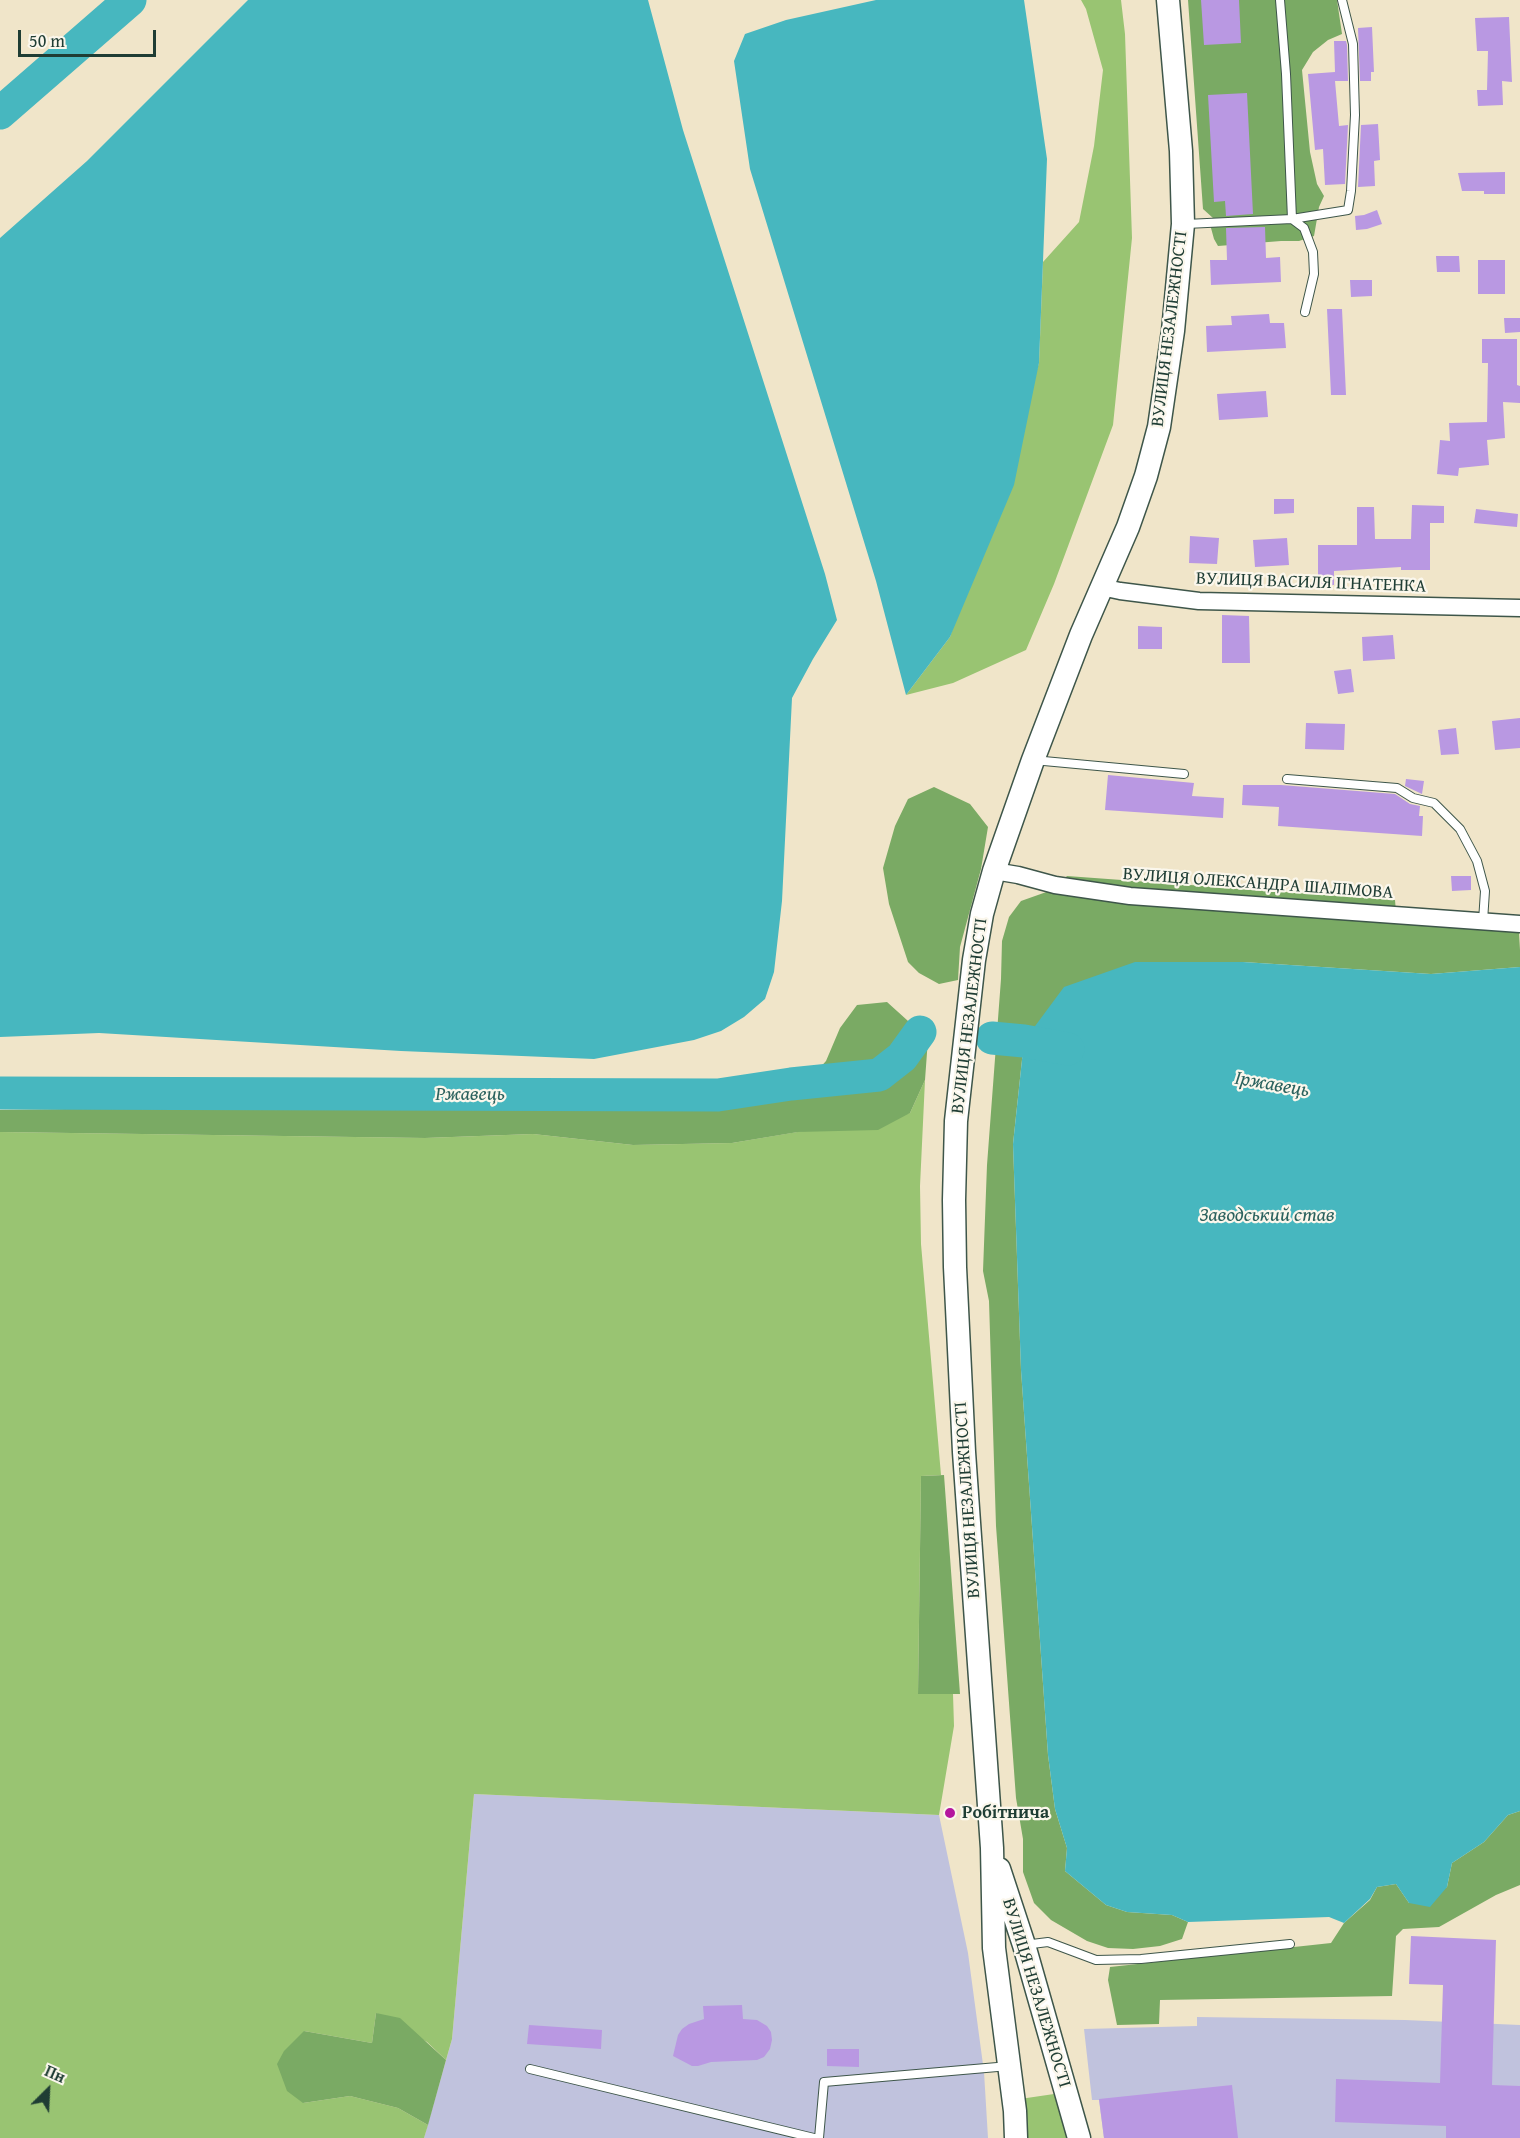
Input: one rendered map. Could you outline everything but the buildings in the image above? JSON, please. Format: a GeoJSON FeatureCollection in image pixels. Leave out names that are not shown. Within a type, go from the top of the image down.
{"type":"FeatureCollection","features":[{"type":"Feature","properties":{"kind":"main road","name":"ВУЛИЦЯ НЕЗАЛЕЖНОСТІ"},"geometry":{"type":"LineString","coordinates":[[1016,2138],[1015,2111],[994,1948],[992,1848],[964,1452],[955,1267],[956,1121],[974,960],[982,914],[994,872],[1033,760],[1101,587],[1128,527],[1146,476],[1159,427],[1173,331],[1183,224],[1181,151],[1168,0]]}},
{"type":"Feature","properties":{"kind":"main road","name":"ВУЛИЦЯ НЕЗАЛЕЖНОСТІ"},"geometry":{"type":"LineString","coordinates":[[992,1848],[1024,1945],[1079,2138]]}},
{"type":"Feature","properties":{"kind":"street","name":"ВУЛИЦЯ ВАСИЛЯ ІГНАТЕНКА"},"geometry":{"type":"LineString","coordinates":[[1101,587],[1199,601],[1520,608]]}},
{"type":"Feature","properties":{"kind":"street","name":"ВУЛИЦЯ ОЛЕКСАНДРА ШАЛІМОВА"},"geometry":{"type":"LineString","coordinates":[[994,872],[1018,875],[1055,885],[1130,896],[1520,924]]}},
{"type":"Feature","properties":{"kind":"lane"},"geometry":{"type":"LineString","coordinates":[[1280,0],[1293,219],[1304,228],[1313,252],[1314,274],[1305,312]]}},
{"type":"Feature","properties":{"kind":"lane"},"geometry":{"type":"LineString","coordinates":[[1183,224],[1293,219],[1348,210],[1355,115],[1353,44],[1342,0]]}},
{"type":"Feature","properties":{"kind":"lane"},"geometry":{"type":"LineString","coordinates":[[1033,760],[1184,774]]}},
{"type":"Feature","properties":{"kind":"lane"},"geometry":{"type":"LineString","coordinates":[[1287,779],[1396,788],[1413,798],[1434,803],[1460,829],[1477,861],[1485,891],[1483,921]]}},
{"type":"Feature","properties":{"kind":"lane"},"geometry":{"type":"LineString","coordinates":[[1024,1945],[1048,1942],[1096,1960],[1141,1959],[1290,1944]]}},
{"type":"Feature","properties":{"kind":"lane"},"geometry":{"type":"LineString","coordinates":[[819,2138],[824,2082],[1009,2066]]}},
{"type":"Feature","properties":{"kind":"lane"},"geometry":{"type":"LineString","coordinates":[[530,2069],[814,2138]]}},
{"type":"Feature","properties":{"kind":"shaded area"},"geometry":{"type":"Polygon","coordinates":[[[474,1794],[939,1815],[968,1953],[984,2072],[988,2138],[424,2138],[452,2039],[474,1794]]]}},
{"type":"Feature","properties":{"kind":"shaded area"},"geometry":{"type":"Polygon","coordinates":[[[1197,2017],[1405,2020],[1520,2025],[1520,2138],[1104,2138],[1099,2100],[1092,2100],[1084,2029],[1197,2026],[1197,2017]]]}},
{"type":"Feature","properties":{"kind":"green space"},"geometry":{"type":"Polygon","coordinates":[[[1081,0],[1121,0],[1125,34],[1132,238],[1113,425],[1054,584],[1026,650],[953,683],[906,695],[950,637],[1039,363],[1043,262],[1079,222],[1094,146],[1103,70],[1086,9],[1081,0]]]}},
{"type":"Feature","properties":{"kind":"green space"},"geometry":{"type":"Polygon","coordinates":[[[1188,0],[1337,0],[1342,34],[1328,40],[1313,52],[1302,70],[1310,152],[1317,184],[1324,196],[1319,207],[1314,236],[1299,241],[1218,246],[1214,239],[1211,228],[1213,218],[1203,209],[1188,0]]]}},
{"type":"Feature","properties":{"kind":"green space"},"geometry":{"type":"Polygon","coordinates":[[[934,787],[970,804],[988,827],[981,869],[960,947],[958,980],[939,984],[919,973],[908,962],[889,904],[883,868],[895,826],[908,799],[934,787]]]}},
{"type":"Feature","properties":{"kind":"green space"},"geometry":{"type":"Polygon","coordinates":[[[1067,876],[1395,900],[1397,924],[1482,928],[1519,933],[1520,967],[1431,974],[1243,962],[1024,1041],[1013,1144],[1021,1370],[1048,1755],[1055,1809],[1067,1848],[1065,1871],[1106,1905],[1127,1912],[1172,1915],[1188,1922],[1182,1939],[1160,1946],[1133,1949],[1108,1948],[1087,1941],[1051,1920],[1034,1903],[1023,1872],[1023,1839],[1016,1798],[996,1526],[989,1301],[983,1271],[987,1165],[1002,941],[1009,917],[1021,901],[1052,890],[1067,876]]]}},
{"type":"Feature","properties":{"kind":"green space"},"geometry":{"type":"Polygon","coordinates":[[[887,1002],[928,1039],[925,1080],[910,1113],[878,1130],[798,1132],[732,1143],[633,1145],[533,1134],[425,1138],[0,1132],[0,1110],[658,1100],[804,1085],[826,1061],[840,1028],[857,1005],[887,1002]]]}},
{"type":"Feature","properties":{"kind":"green space"},"geometry":{"type":"Polygon","coordinates":[[[925,1080],[920,1186],[921,1244],[941,1475],[921,1476],[918,1693],[953,1694],[954,1726],[939,1815],[474,1794],[452,2039],[446,2060],[427,2042],[376,2013],[372,2043],[304,2031],[303,2103],[350,2096],[398,2108],[428,2125],[424,2138],[0,2138],[0,1132],[425,1138],[533,1134],[633,1145],[732,1143],[910,1113],[925,1080]]]}},
{"type":"Feature","properties":{"kind":"green space"},"geometry":{"type":"Polygon","coordinates":[[[944,1475],[960,1694],[918,1694],[921,1476],[944,1475]]]}},
{"type":"Feature","properties":{"kind":"green space"},"geometry":{"type":"Polygon","coordinates":[[[1520,1811],[1520,1885],[1496,1895],[1439,1927],[1403,1929],[1396,1936],[1392,1996],[1160,2000],[1159,2024],[1117,2025],[1108,1980],[1110,1967],[1331,1943],[1344,1923],[1370,1900],[1377,1887],[1396,1884],[1409,1903],[1447,1887],[1452,1863],[1484,1842],[1508,1815],[1520,1811]]]}},
{"type":"Feature","properties":{"kind":"green space"},"geometry":{"type":"Polygon","coordinates":[[[376,2013],[400,2018],[446,2060],[428,2125],[398,2108],[350,2096],[303,2103],[287,2091],[277,2064],[284,2051],[304,2031],[372,2043],[376,2013]]]}},
{"type":"Feature","properties":{"kind":"green space"},"geometry":{"type":"Polygon","coordinates":[[[1054,2094],[1067,2138],[1021,2138],[1020,2099],[1054,2094]]]}},
{"type":"Feature","properties":{"kind":"water"},"geometry":{"type":"Polygon","coordinates":[[[248,0],[648,0],[683,130],[825,574],[837,620],[792,698],[782,901],[774,972],[765,999],[744,1017],[721,1031],[694,1040],[594,1059],[401,1051],[99,1033],[0,1037],[0,238],[87,161],[248,0]]]}},
{"type":"Feature","properties":{"kind":"water"},"geometry":{"type":"Polygon","coordinates":[[[876,0],[1024,0],[1047,159],[1039,363],[1014,485],[950,637],[906,695],[876,581],[750,169],[734,61],[745,34],[786,20],[876,0]]]}},
{"type":"Feature","properties":{"kind":"water","name":"Заводський став"},"geometry":{"type":"Polygon","coordinates":[[[1135,962],[1243,962],[1431,974],[1520,967],[1520,1811],[1508,1815],[1484,1842],[1452,1863],[1447,1887],[1430,1907],[1409,1903],[1396,1884],[1377,1887],[1370,1899],[1344,1923],[1329,1917],[1188,1922],[1172,1915],[1127,1912],[1106,1905],[1065,1871],[1067,1848],[1055,1809],[1048,1755],[1021,1370],[1013,1144],[1024,1041],[1064,987],[1135,962]]]}},
{"type":"Feature","properties":{"kind":"waterway"},"geometry":{"type":"LineString","coordinates":[[0,113],[130,0]]}},
{"type":"Feature","properties":{"kind":"waterway","name":"Ржавець"},"geometry":{"type":"LineString","coordinates":[[0,1093],[718,1095],[791,1084],[879,1075],[902,1057],[920,1032]]}},
{"type":"Feature","properties":{"kind":"waterway","name":"Іржавець"},"geometry":{"type":"LineString","coordinates":[[992,1038],[1068,1049]]}},
{"type":"Feature","properties":{"kind":"place","name":"Робітнича"},"geometry":{"type":"Point","coordinates":[950,1813]}}]}
